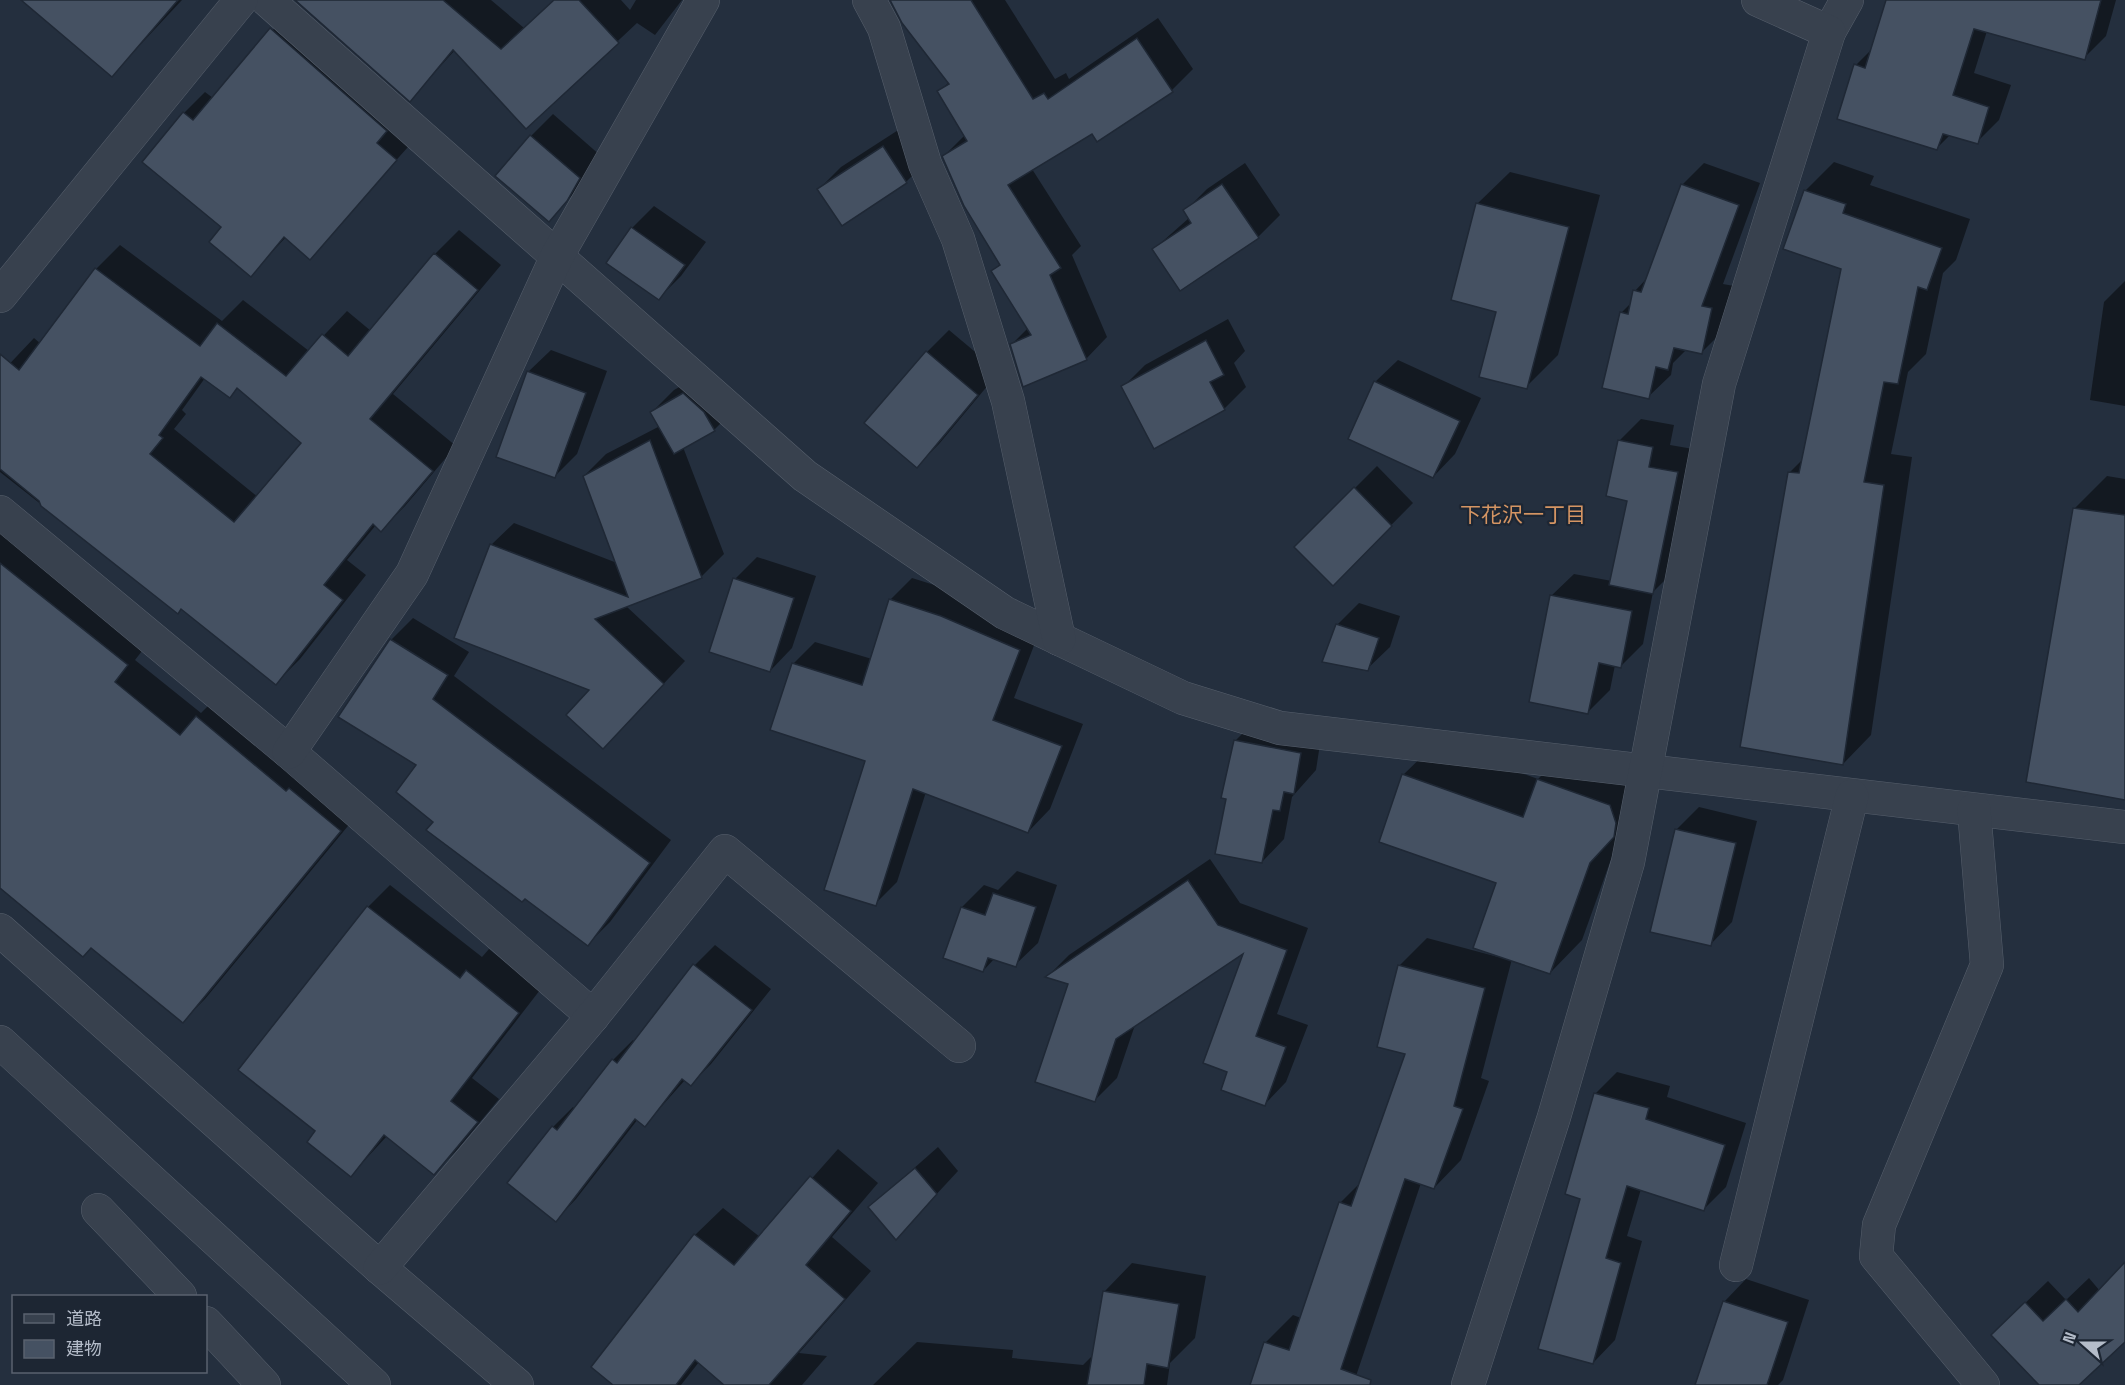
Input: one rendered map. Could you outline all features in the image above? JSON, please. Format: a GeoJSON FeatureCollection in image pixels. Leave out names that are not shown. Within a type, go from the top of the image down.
{"type":"FeatureCollection","features":[{"type":"Feature","properties":{"kind":"street"},"geometry":{"type":"LineString","coordinates":[[0,296],[241,0]]}},
{"type":"Feature","properties":{"kind":"street"},"geometry":{"type":"LineString","coordinates":[[267,0],[804,476],[1005,614],[1183,698],[1280,728],[2125,828]]}},
{"type":"Feature","properties":{"kind":"street"},"geometry":{"type":"LineString","coordinates":[[290,752],[412,574],[557,256],[703,0]]}},
{"type":"Feature","properties":{"kind":"street"},"geometry":{"type":"LineString","coordinates":[[869,0],[884,28],[925,164],[958,239],[1008,401],[1059,639]]}},
{"type":"Feature","properties":{"kind":"street"},"geometry":{"type":"LineString","coordinates":[[1758,0],[1829,32]]}},
{"type":"Feature","properties":{"kind":"street"},"geometry":{"type":"LineString","coordinates":[[1468,1385],[1550,1128],[1625,873],[1719,384],[1829,32],[1847,0]]}},
{"type":"Feature","properties":{"kind":"street"},"geometry":{"type":"LineString","coordinates":[[0,512],[290,752],[593,1016]]}},
{"type":"Feature","properties":{"kind":"street"},"geometry":{"type":"LineString","coordinates":[[1736,1265],[1852,796]]}},
{"type":"Feature","properties":{"kind":"street"},"geometry":{"type":"LineString","coordinates":[[1974,810],[1988,965],[1878,1225],[1876,1256],[1983,1385]]}},
{"type":"Feature","properties":{"kind":"street"},"geometry":{"type":"LineString","coordinates":[[380,1268],[593,1016],[725,851],[960,1046]]}},
{"type":"Feature","properties":{"kind":"street"},"geometry":{"type":"LineString","coordinates":[[0,930],[380,1268],[517,1385]]}},
{"type":"Feature","properties":{"kind":"street"},"geometry":{"type":"LineString","coordinates":[[0,1042],[374,1385]]}},
{"type":"Feature","properties":{"kind":"street"},"geometry":{"type":"LineString","coordinates":[[98,1210],[179,1295]]}},
{"type":"Feature","properties":{"kind":"street"},"geometry":{"type":"LineString","coordinates":[[207,1324],[264,1385]]}},
{"type":"Feature","properties":{"kind":"building"},"geometry":{"type":"Polygon","coordinates":[[[21,0],[178,0],[112,77],[21,0]]]}},
{"type":"Feature","properties":{"kind":"building"},"geometry":{"type":"Polygon","coordinates":[[[295,0],[443,0],[501,49],[554,0],[579,0],[619,43],[526,129],[453,50],[410,102],[295,0]]]}},
{"type":"Feature","properties":{"kind":"building"},"geometry":{"type":"Polygon","coordinates":[[[890,0],[971,0],[1033,99],[1044,93],[1048,99],[1137,38],[1173,92],[1097,142],[1092,134],[1008,185],[1061,268],[1050,275],[1087,360],[1023,387],[1010,344],[1031,335],[991,271],[1000,265],[964,206],[942,156],[967,141],[937,91],[949,84],[902,23],[890,0]]]}},
{"type":"Feature","properties":{"kind":"building"},"geometry":{"type":"Polygon","coordinates":[[[1886,0],[2101,0],[2085,60],[1974,29],[1953,95],[1989,107],[1978,144],[1943,134],[1937,150],[1837,119],[1854,64],[1865,68],[1886,0]]]}},
{"type":"Feature","properties":{"kind":"building"},"geometry":{"type":"Polygon","coordinates":[[[270,28],[387,131],[377,143],[397,160],[310,260],[284,237],[251,277],[209,242],[221,227],[142,162],[183,112],[193,120],[270,28]]]}},
{"type":"Feature","properties":{"kind":"building"},"geometry":{"type":"Polygon","coordinates":[[[530,135],[580,178],[567,201],[549,222],[495,176],[530,135]]]}},
{"type":"Feature","properties":{"kind":"building"},"geometry":{"type":"Polygon","coordinates":[[[883,146],[907,183],[842,226],[817,189],[883,146]]]}},
{"type":"Feature","properties":{"kind":"building"},"geometry":{"type":"Polygon","coordinates":[[[1222,184],[1259,238],[1180,291],[1152,249],[1191,223],[1183,210],[1222,184]]]}},
{"type":"Feature","properties":{"kind":"building"},"geometry":{"type":"Polygon","coordinates":[[[1681,184],[1739,205],[1702,306],[1712,308],[1702,354],[1674,348],[1668,370],[1656,367],[1649,399],[1602,388],[1620,312],[1628,314],[1633,290],[1641,292],[1681,184]]]}},
{"type":"Feature","properties":{"kind":"building"},"geometry":{"type":"Polygon","coordinates":[[[1804,190],[1846,204],[1843,213],[1942,248],[1927,290],[1918,287],[1898,384],[1884,382],[1864,482],[1884,485],[1843,765],[1740,747],[1788,472],[1799,473],[1841,269],[1783,249],[1804,190]]]}},
{"type":"Feature","properties":{"kind":"building"},"geometry":{"type":"Polygon","coordinates":[[[1476,203],[1569,227],[1527,389],[1479,377],[1496,312],[1451,300],[1476,203]]]}},
{"type":"Feature","properties":{"kind":"building"},"geometry":{"type":"Polygon","coordinates":[[[631,227],[685,265],[659,300],[606,263],[631,227]]]}},
{"type":"Feature","properties":{"kind":"building"},"geometry":{"type":"Polygon","coordinates":[[[434,253],[478,290],[370,419],[433,471],[381,532],[373,524],[324,585],[343,600],[276,685],[181,609],[178,614],[41,506],[39,501],[0,469],[0,354],[19,370],[95,268],[200,346],[217,323],[286,376],[322,334],[348,356],[434,253]],[[201,377],[159,435],[163,438],[150,454],[234,522],[301,443],[237,388],[230,398],[201,377]]]}},
{"type":"Feature","properties":{"kind":"building"},"geometry":{"type":"Polygon","coordinates":[[[1206,340],[1224,375],[1210,382],[1225,410],[1154,449],[1121,386],[1206,340]]]}},
{"type":"Feature","properties":{"kind":"building"},"geometry":{"type":"Polygon","coordinates":[[[926,351],[978,395],[917,468],[864,423],[926,351]]]}},
{"type":"Feature","properties":{"kind":"building"},"geometry":{"type":"Polygon","coordinates":[[[527,371],[586,393],[555,478],[496,457],[527,371]]]}},
{"type":"Feature","properties":{"kind":"building"},"geometry":{"type":"Polygon","coordinates":[[[1374,381],[1460,421],[1433,478],[1348,439],[1374,381]]]}},
{"type":"Feature","properties":{"kind":"building"},"geometry":{"type":"Polygon","coordinates":[[[683,393],[704,412],[715,431],[674,454],[650,412],[683,393]]]}},
{"type":"Feature","properties":{"kind":"building"},"geometry":{"type":"Polygon","coordinates":[[[650,440],[702,578],[595,619],[664,684],[603,749],[566,715],[589,690],[454,638],[490,544],[628,597],[583,476],[650,440]]]}},
{"type":"Feature","properties":{"kind":"building"},"geometry":{"type":"Polygon","coordinates":[[[1618,440],[1653,447],[1649,467],[1678,472],[1653,594],[1609,585],[1627,501],[1606,496],[1618,440]]]}},
{"type":"Feature","properties":{"kind":"building"},"geometry":{"type":"Polygon","coordinates":[[[1354,487],[1392,526],[1333,586],[1294,547],[1354,487]]]}},
{"type":"Feature","properties":{"kind":"building"},"geometry":{"type":"Polygon","coordinates":[[[2073,508],[2125,515],[2125,800],[2026,782],[2073,508]]]}},
{"type":"Feature","properties":{"kind":"building"},"geometry":{"type":"Polygon","coordinates":[[[0,563],[128,665],[115,682],[180,735],[196,716],[286,791],[289,788],[341,831],[183,1023],[91,948],[83,957],[0,888],[0,563]]]}},
{"type":"Feature","properties":{"kind":"building"},"geometry":{"type":"Polygon","coordinates":[[[733,578],[794,598],[770,672],[709,652],[733,578]]]}},
{"type":"Feature","properties":{"kind":"building"},"geometry":{"type":"Polygon","coordinates":[[[1550,595],[1632,611],[1621,668],[1599,663],[1588,714],[1529,702],[1550,595]]]}},
{"type":"Feature","properties":{"kind":"building"},"geometry":{"type":"Polygon","coordinates":[[[889,599],[941,616],[1020,650],[993,720],[1062,746],[1028,833],[913,789],[876,906],[824,890],[865,761],[770,730],[792,663],[862,685],[889,599]]]}},
{"type":"Feature","properties":{"kind":"building"},"geometry":{"type":"Polygon","coordinates":[[[1336,624],[1379,638],[1368,671],[1322,662],[1336,624]]]}},
{"type":"Feature","properties":{"kind":"building"},"geometry":{"type":"Polygon","coordinates":[[[390,639],[448,675],[433,699],[650,863],[588,946],[525,899],[522,902],[426,830],[433,822],[396,792],[416,765],[338,717],[390,639]]]}},
{"type":"Feature","properties":{"kind":"building"},"geometry":{"type":"Polygon","coordinates":[[[1234,740],[1301,753],[1294,794],[1284,792],[1280,811],[1273,810],[1262,863],[1215,854],[1226,799],[1221,798],[1234,740]]]}},
{"type":"Feature","properties":{"kind":"building"},"geometry":{"type":"Polygon","coordinates":[[[1402,774],[1523,817],[1537,779],[1610,805],[1616,823],[1614,837],[1590,863],[1550,974],[1473,948],[1496,883],[1379,842],[1402,774]]]}},
{"type":"Feature","properties":{"kind":"building"},"geometry":{"type":"Polygon","coordinates":[[[1675,829],[1736,843],[1711,946],[1650,932],[1675,829]]]}},
{"type":"Feature","properties":{"kind":"building"},"geometry":{"type":"Polygon","coordinates":[[[1188,880],[1218,925],[1287,950],[1256,1036],[1286,1047],[1265,1106],[1221,1090],[1227,1072],[1203,1063],[1243,954],[1116,1039],[1095,1102],[1035,1082],[1068,984],[1045,977],[1188,880]]]}},
{"type":"Feature","properties":{"kind":"building"},"geometry":{"type":"Polygon","coordinates":[[[993,893],[1036,907],[1016,967],[988,958],[983,972],[943,958],[961,907],[985,915],[993,893]]]}},
{"type":"Feature","properties":{"kind":"building"},"geometry":{"type":"Polygon","coordinates":[[[367,906],[460,978],[466,970],[519,1013],[451,1101],[478,1122],[434,1175],[384,1135],[351,1177],[307,1142],[315,1131],[238,1070],[367,906]]]}},
{"type":"Feature","properties":{"kind":"building"},"geometry":{"type":"Polygon","coordinates":[[[693,964],[752,1010],[691,1086],[682,1079],[645,1127],[635,1119],[556,1222],[507,1183],[552,1126],[557,1130],[612,1059],[617,1063],[693,964]]]}},
{"type":"Feature","properties":{"kind":"building"},"geometry":{"type":"Polygon","coordinates":[[[1398,965],[1485,988],[1454,1106],[1463,1109],[1434,1189],[1405,1179],[1341,1369],[1371,1380],[1370,1385],[1250,1385],[1264,1342],[1289,1350],[1339,1202],[1351,1206],[1405,1054],[1377,1047],[1398,965]]]}},
{"type":"Feature","properties":{"kind":"building"},"geometry":{"type":"Polygon","coordinates":[[[1594,1093],[1649,1108],[1646,1119],[1725,1145],[1704,1211],[1627,1186],[1606,1258],[1621,1263],[1593,1364],[1538,1349],[1580,1199],[1565,1194],[1594,1093]]]}},
{"type":"Feature","properties":{"kind":"building"},"geometry":{"type":"Polygon","coordinates":[[[915,1168],[937,1194],[896,1240],[868,1207],[915,1168]]]}},
{"type":"Feature","properties":{"kind":"building"},"geometry":{"type":"Polygon","coordinates":[[[810,1176],[851,1211],[806,1265],[845,1299],[769,1385],[724,1385],[695,1360],[676,1385],[613,1385],[591,1367],[694,1234],[734,1265],[810,1176]]]}},
{"type":"Feature","properties":{"kind":"building"},"geometry":{"type":"Polygon","coordinates":[[[2125,1262],[2125,1342],[2079,1385],[2039,1385],[1991,1335],[2025,1302],[2043,1321],[2066,1299],[2078,1312],[2125,1262]]]}},
{"type":"Feature","properties":{"kind":"building"},"geometry":{"type":"Polygon","coordinates":[[[1103,1291],[1179,1304],[1168,1368],[1147,1364],[1144,1385],[1087,1385],[1103,1291]]]}},
{"type":"Feature","properties":{"kind":"building"},"geometry":{"type":"Polygon","coordinates":[[[1723,1301],[1788,1322],[1767,1385],[1695,1385],[1723,1301]]]}},
{"type":"Feature","properties":{"kind":"district","name":"下花沢一丁目"},"geometry":{"type":"Point","coordinates":[1523,515]}}]}
